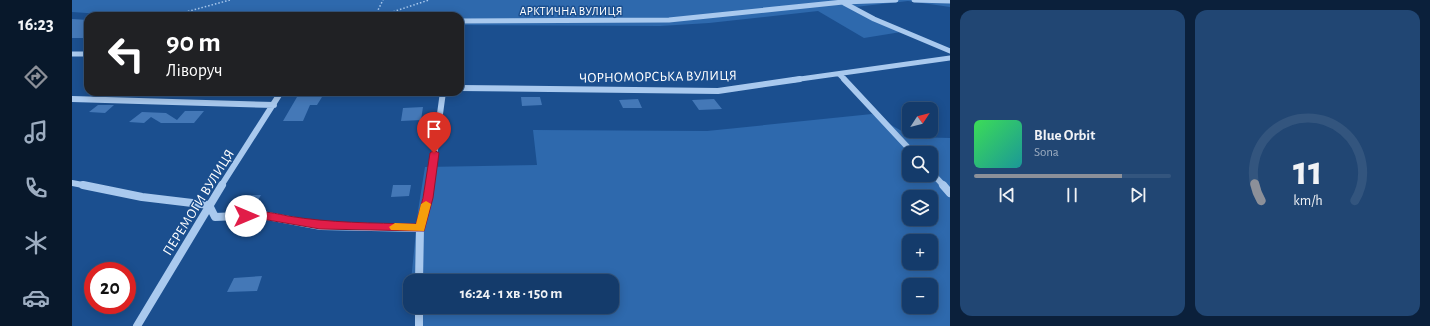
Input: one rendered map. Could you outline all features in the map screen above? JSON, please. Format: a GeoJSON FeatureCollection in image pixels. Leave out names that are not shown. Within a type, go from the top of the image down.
{"type":"FeatureCollection","features":[{"type":"Feature","properties":{"kind":"lane","name":"АРКТИЧНА ВУЛИЦЯ"},"geometry":{"type":"LineString","coordinates":[[464,21],[669,20],[844,1],[896,0]]}},
{"type":"Feature","properties":{"kind":"lane"},"geometry":{"type":"LineString","coordinates":[[914,0],[949,1]]}},
{"type":"Feature","properties":{"kind":"lane"},"geometry":{"type":"LineString","coordinates":[[844,1],[874,19],[950,51]]}},
{"type":"Feature","properties":{"kind":"lane"},"geometry":{"type":"LineString","coordinates":[[72,54],[84,54]]}},
{"type":"Feature","properties":{"kind":"lane","name":"ЧОРНОМОРСЬКА ВУЛИЦЯ"},"geometry":{"type":"LineString","coordinates":[[464,88],[718,91],[840,75],[950,58]]}},
{"type":"Feature","properties":{"kind":"lane"},"geometry":{"type":"LineString","coordinates":[[840,75],[906,146]]}},
{"type":"Feature","properties":{"kind":"lane","name":"ПЕРЕМОГИ ВУЛИЦЯ"},"geometry":{"type":"LineString","coordinates":[[138,326],[209,205],[279,96]]}},
{"type":"Feature","properties":{"kind":"lane"},"geometry":{"type":"LineString","coordinates":[[419,274],[420,228],[428,198],[442,96]]}},
{"type":"Feature","properties":{"kind":"lane"},"geometry":{"type":"LineString","coordinates":[[72,99],[274,105]]}},
{"type":"Feature","properties":{"kind":"lane"},"geometry":{"type":"LineString","coordinates":[[938,180],[950,193]]}},
{"type":"Feature","properties":{"kind":"lane"},"geometry":{"type":"LineString","coordinates":[[72,183],[142,197],[209,205],[215,217],[262,215],[320,226],[420,228]]}},
{"type":"Feature","properties":{"kind":"lane"},"geometry":{"type":"LineString","coordinates":[[419,314],[419,326]]}},
{"type":"Feature","properties":{"kind":"path"},"geometry":{"type":"LineString","coordinates":[[186,12],[230,0]]}},
{"type":"Feature","properties":{"kind":"path"},"geometry":{"type":"LineString","coordinates":[[377,12],[383,0]]}},
{"type":"Feature","properties":{"kind":"path"},"geometry":{"type":"LineString","coordinates":[[392,12],[429,0]]}},
{"type":"Feature","properties":{"kind":"shaded area"},"geometry":{"type":"Polygon","coordinates":[[[72,0],[950,0],[950,7],[908,1],[855,7],[901,32],[864,38],[818,11],[709,23],[660,26],[464,25],[464,12],[72,12],[72,0]]]}},
{"type":"Feature","properties":{"kind":"shaded area"},"geometry":{"type":"Polygon","coordinates":[[[872,114],[902,131],[902,138],[950,138],[950,326],[419,326],[415,314],[619,314],[619,274],[412,274],[418,211],[425,167],[537,165],[533,130],[707,131],[872,114]]]}},
{"type":"Feature","properties":{"kind":"building"},"geometry":{"type":"Polygon","coordinates":[[[72,19],[84,20],[84,38],[72,38],[72,19]]]}},
{"type":"Feature","properties":{"kind":"building"},"geometry":{"type":"Polygon","coordinates":[[[297,97],[322,97],[317,105],[310,105],[303,121],[283,121],[297,97]]]}},
{"type":"Feature","properties":{"kind":"building"},"geometry":{"type":"Polygon","coordinates":[[[521,97],[540,97],[542,105],[522,106],[521,97]]]}},
{"type":"Feature","properties":{"kind":"building"},"geometry":{"type":"Polygon","coordinates":[[[638,99],[642,108],[623,108],[619,100],[638,99]]]}},
{"type":"Feature","properties":{"kind":"building"},"geometry":{"type":"Polygon","coordinates":[[[714,99],[722,109],[699,110],[692,100],[714,99]]]}},
{"type":"Feature","properties":{"kind":"building"},"geometry":{"type":"Polygon","coordinates":[[[98,105],[114,105],[105,113],[89,112],[98,105]]]}},
{"type":"Feature","properties":{"kind":"building"},"geometry":{"type":"Polygon","coordinates":[[[423,107],[421,120],[401,121],[403,108],[423,107]]]}},
{"type":"Feature","properties":{"kind":"building"},"geometry":{"type":"Polygon","coordinates":[[[185,111],[204,111],[194,123],[161,123],[151,117],[144,123],[129,122],[142,112],[166,113],[177,120],[185,111]]]}},
{"type":"Feature","properties":{"kind":"building"},"geometry":{"type":"Polygon","coordinates":[[[393,185],[411,185],[409,196],[391,197],[393,185]]]}},
{"type":"Feature","properties":{"kind":"building"},"geometry":{"type":"Polygon","coordinates":[[[243,195],[261,195],[253,209],[234,209],[243,195]]]}},
{"type":"Feature","properties":{"kind":"building"},"geometry":{"type":"Polygon","coordinates":[[[262,276],[257,291],[227,292],[234,278],[262,276]]]}},
{"type":"Feature","properties":{"kind":"slow traffic"},"geometry":{"type":"LineString","coordinates":[[395,227],[420,228],[426,204]]}},
{"type":"Feature","properties":{"kind":"route"},"geometry":{"type":"LineString","coordinates":[[246,216],[262,215],[320,226],[420,228],[428,198],[434,153]]}}]}
